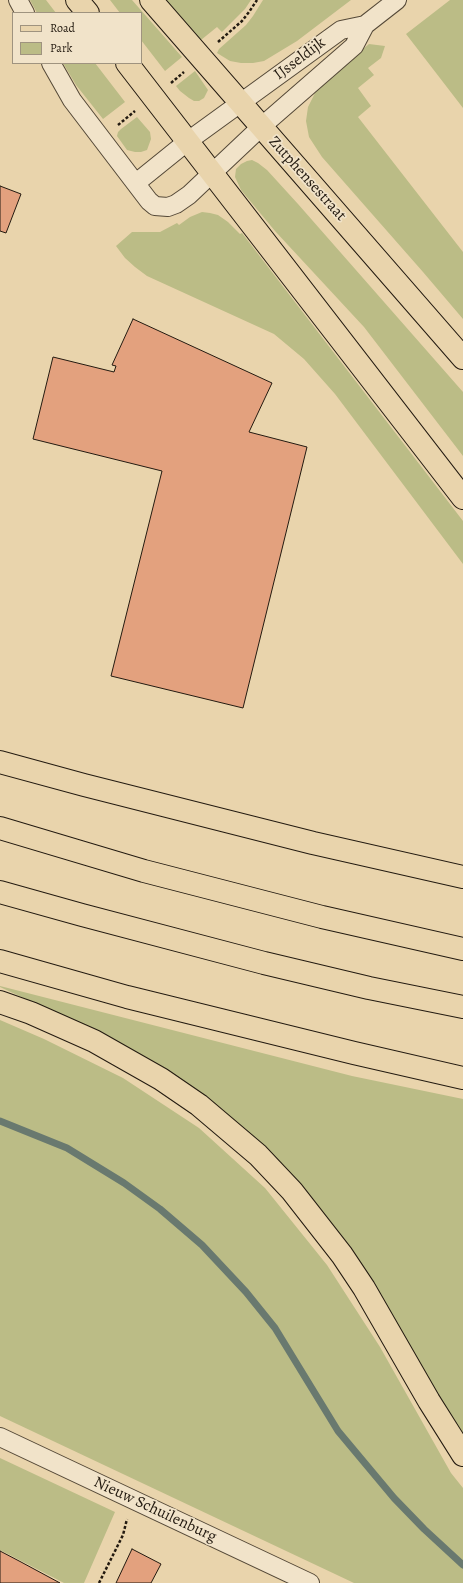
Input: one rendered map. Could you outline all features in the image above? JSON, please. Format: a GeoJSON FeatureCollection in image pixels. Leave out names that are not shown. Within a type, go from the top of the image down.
{"type":"FeatureCollection","features":[{"type":"Feature","properties":{"kind":"main road"},"geometry":{"type":"LineString","coordinates":[[77,0],[87,12]]}},
{"type":"Feature","properties":{"kind":"main road","name":"Zutphensestraat"},"geometry":{"type":"LineString","coordinates":[[151,0],[240,104],[316,188],[463,358]]}},
{"type":"Feature","properties":{"kind":"main road"},"geometry":{"type":"LineString","coordinates":[[128,64],[463,498]]}},
{"type":"Feature","properties":{"kind":"main road"},"geometry":{"type":"LineString","coordinates":[[0,762],[284,836],[463,877]]}},
{"type":"Feature","properties":{"kind":"main road"},"geometry":{"type":"LineString","coordinates":[[0,828],[158,874],[322,917],[463,949]]}},
{"type":"Feature","properties":{"kind":"main road"},"geometry":{"type":"LineString","coordinates":[[0,892],[264,963],[369,988],[463,1007]]}},
{"type":"Feature","properties":{"kind":"main road"},"geometry":{"type":"LineString","coordinates":[[0,961],[127,997],[354,1053],[463,1078]]}},
{"type":"Feature","properties":{"kind":"main road"},"geometry":{"type":"LineString","coordinates":[[0,1002],[31,1013],[94,1041],[161,1078],[199,1105],[258,1155],[292,1191],[342,1255],[364,1288],[429,1401],[463,1455]]}},
{"type":"Feature","properties":{"kind":"street"},"geometry":{"type":"LineString","coordinates":[[18,0],[24,12]]}},
{"type":"Feature","properties":{"kind":"street","name":"IJsseldijk"},"geometry":{"type":"LineString","coordinates":[[212,173],[261,127],[354,46],[365,25],[397,0]]}},
{"type":"Feature","properties":{"kind":"street","name":"IJsseldijk"},"geometry":{"type":"LineString","coordinates":[[188,141],[340,30],[365,25]]}},
{"type":"Feature","properties":{"kind":"street"},"geometry":{"type":"LineString","coordinates":[[52,64],[72,100],[149,201],[155,206],[163,208],[176,204],[189,195],[212,173]]}},
{"type":"Feature","properties":{"kind":"street"},"geometry":{"type":"LineString","coordinates":[[136,183],[188,141]]}},
{"type":"Feature","properties":{"kind":"street","name":"Nieuw Schuilenburg"},"geometry":{"type":"LineString","coordinates":[[0,1437],[310,1583]]}},
{"type":"Feature","properties":{"kind":"path"},"geometry":{"type":"LineString","coordinates":[[226,36],[249,12],[257,0]]}},
{"type":"Feature","properties":{"kind":"path"},"geometry":{"type":"LineString","coordinates":[[99,1583],[123,1535],[132,1499]]}},
{"type":"Feature","properties":{"kind":"green space"},"geometry":{"type":"Polygon","coordinates":[[[30,0],[46,0],[55,12],[36,12],[30,0]]]}},
{"type":"Feature","properties":{"kind":"green space"},"geometry":{"type":"Polygon","coordinates":[[[110,0],[132,0],[182,57],[165,71],[142,41],[142,12],[119,12],[110,0]]]}},
{"type":"Feature","properties":{"kind":"green space"},"geometry":{"type":"Polygon","coordinates":[[[166,0],[251,0],[245,9],[222,32],[217,27],[201,40],[166,0]]]}},
{"type":"Feature","properties":{"kind":"green space"},"geometry":{"type":"Polygon","coordinates":[[[263,0],[351,0],[297,41],[264,61],[241,63],[230,61],[217,53],[219,49],[246,25],[263,0]]]}},
{"type":"Feature","properties":{"kind":"green space"},"geometry":{"type":"Polygon","coordinates":[[[450,0],[463,0],[463,108],[406,34],[450,0]]]}},
{"type":"Feature","properties":{"kind":"green space"},"geometry":{"type":"Polygon","coordinates":[[[369,44],[385,46],[381,58],[368,68],[374,75],[358,88],[371,106],[358,117],[463,252],[463,319],[322,157],[309,137],[306,121],[308,107],[315,93],[326,80],[369,44]]]}},
{"type":"Feature","properties":{"kind":"green space"},"geometry":{"type":"Polygon","coordinates":[[[64,64],[96,64],[125,102],[103,119],[76,85],[64,64]]]}},
{"type":"Feature","properties":{"kind":"green space"},"geometry":{"type":"Polygon","coordinates":[[[195,71],[208,90],[204,98],[199,101],[194,101],[189,98],[176,86],[195,71]]]}},
{"type":"Feature","properties":{"kind":"green space"},"geometry":{"type":"Polygon","coordinates":[[[137,117],[150,132],[151,139],[147,150],[141,152],[127,150],[117,136],[121,129],[137,117]]]}},
{"type":"Feature","properties":{"kind":"green space"},"geometry":{"type":"Polygon","coordinates":[[[252,160],[267,170],[298,204],[463,392],[463,456],[364,327],[275,231],[241,190],[235,177],[236,169],[241,164],[252,160]]]}},
{"type":"Feature","properties":{"kind":"green space"},"geometry":{"type":"Polygon","coordinates":[[[202,212],[218,215],[228,222],[240,234],[242,233],[463,521],[463,564],[335,394],[304,359],[274,334],[147,276],[125,258],[116,246],[132,232],[160,232],[177,223],[179,225],[190,217],[202,212]]]}},
{"type":"Feature","properties":{"kind":"green space"},"geometry":{"type":"Polygon","coordinates":[[[0,986],[352,1076],[463,1099],[463,1435],[319,1210],[107,1037],[0,986]]]}},
{"type":"Feature","properties":{"kind":"green space"},"geometry":{"type":"Polygon","coordinates":[[[0,1020],[44,1039],[123,1078],[199,1128],[265,1188],[327,1265],[380,1347],[451,1473],[463,1488],[463,1583],[354,1583],[0,1416],[0,1020]]]}},
{"type":"Feature","properties":{"kind":"green space"},"geometry":{"type":"Polygon","coordinates":[[[0,1458],[115,1512],[84,1583],[64,1583],[0,1550],[0,1458]]]}},
{"type":"Feature","properties":{"kind":"building"},"geometry":{"type":"Polygon","coordinates":[[[0,186],[21,194],[6,233],[0,231],[0,186]]]}},
{"type":"Feature","properties":{"kind":"building"},"geometry":{"type":"Polygon","coordinates":[[[133,319],[272,383],[249,432],[307,447],[243,708],[111,676],[162,471],[33,439],[53,357],[114,372],[116,366],[112,365],[133,319]]]}},
{"type":"Feature","properties":{"kind":"building"},"geometry":{"type":"Polygon","coordinates":[[[132,1549],[161,1564],[151,1583],[116,1583],[132,1549]]]}},
{"type":"Feature","properties":{"kind":"building"},"geometry":{"type":"Polygon","coordinates":[[[0,1551],[21,1562],[60,1583],[0,1583],[0,1551]]]}},
{"type":"Feature","properties":{"kind":"waterway"},"geometry":{"type":"LineString","coordinates":[[0,1121],[67,1148],[124,1183],[160,1209],[202,1245],[246,1292],[275,1328],[338,1431],[394,1498],[424,1529],[463,1565]]}}]}
